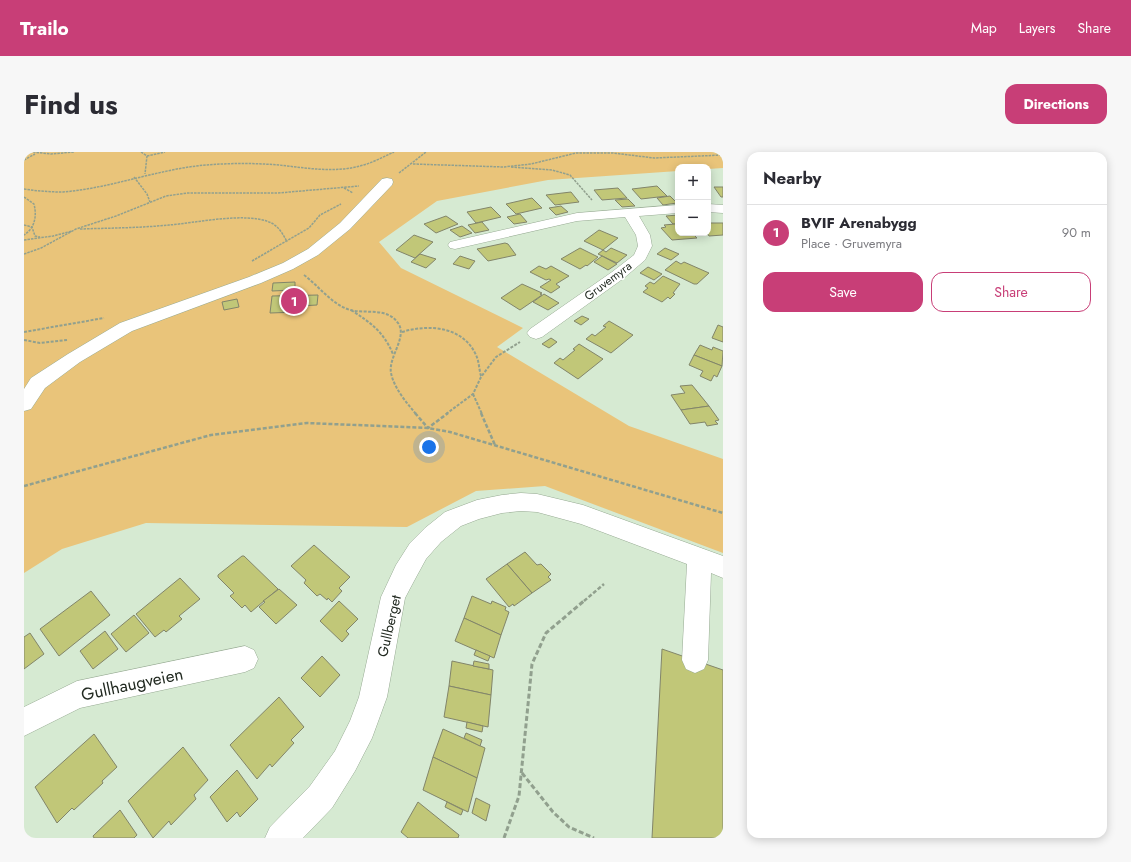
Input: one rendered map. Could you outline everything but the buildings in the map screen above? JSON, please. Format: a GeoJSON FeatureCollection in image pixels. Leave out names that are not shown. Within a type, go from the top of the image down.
{"type":"FeatureCollection","features":[{"type":"Feature","properties":{"kind":"street"},"geometry":{"type":"LineString","coordinates":[[24,404],[38,383],[126,327],[255,280],[288,266],[313,252],[345,226],[387,182]]}},
{"type":"Feature","properties":{"kind":"street"},"geometry":{"type":"LineString","coordinates":[[711,208],[723,209]]}},
{"type":"Feature","properties":{"kind":"street"},"geometry":{"type":"LineString","coordinates":[[455,245],[577,217],[675,209]]}},
{"type":"Feature","properties":{"kind":"street","name":"Gruvemyra"},"geometry":{"type":"LineString","coordinates":[[536,333],[618,275],[640,257],[645,246],[643,235],[629,212]]}},
{"type":"Feature","properties":{"kind":"street","name":"Gullberget"},"geometry":{"type":"LineString","coordinates":[[281,838],[321,797],[345,761],[362,728],[373,697],[394,597],[405,573],[418,551],[433,535],[453,519],[476,510],[502,504],[521,502],[537,503],[583,515],[723,567]]}},
{"type":"Feature","properties":{"kind":"street"},"geometry":{"type":"LineString","coordinates":[[696,660],[699,558]]}},
{"type":"Feature","properties":{"kind":"street","name":"Gullhaugveien"},"geometry":{"type":"LineString","coordinates":[[24,722],[77,695],[245,660]]}},
{"type":"Feature","properties":{"kind":"path"},"geometry":{"type":"LineString","coordinates":[[33,152],[51,154],[74,152]]}},
{"type":"Feature","properties":{"kind":"path"},"geometry":{"type":"LineString","coordinates":[[141,152],[147,156],[165,152]]}},
{"type":"Feature","properties":{"kind":"path"},"geometry":{"type":"LineString","coordinates":[[24,189],[38,192],[67,192],[86,189],[145,174],[202,165],[267,165],[319,170],[346,170],[365,166],[394,152]]}},
{"type":"Feature","properties":{"kind":"path"},"geometry":{"type":"LineString","coordinates":[[24,240],[43,238],[76,229],[116,216],[166,196],[187,193],[278,193],[387,182],[426,152]]}},
{"type":"Feature","properties":{"kind":"path"},"geometry":{"type":"LineString","coordinates":[[504,167],[531,164],[576,152],[613,153],[654,158],[723,155]]}},
{"type":"Feature","properties":{"kind":"path"},"geometry":{"type":"LineString","coordinates":[[24,160],[36,153]]}},
{"type":"Feature","properties":{"kind":"path"},"geometry":{"type":"LineString","coordinates":[[145,174],[147,156]]}},
{"type":"Feature","properties":{"kind":"path"},"geometry":{"type":"LineString","coordinates":[[412,164],[552,170],[570,175],[595,204]]}},
{"type":"Feature","properties":{"kind":"path"},"geometry":{"type":"LineString","coordinates":[[134,177],[147,194],[150,202]]}},
{"type":"Feature","properties":{"kind":"path"},"geometry":{"type":"LineString","coordinates":[[342,187],[353,192],[352,197]]}},
{"type":"Feature","properties":{"kind":"path"},"geometry":{"type":"LineString","coordinates":[[24,197],[34,204],[36,212],[32,227],[33,233],[35,236],[43,238]]}},
{"type":"Feature","properties":{"kind":"path"},"geometry":{"type":"LineString","coordinates":[[24,254],[41,248],[76,229],[142,228],[223,220],[268,221],[277,226],[283,233],[287,242],[309,228],[320,215],[342,203]]}},
{"type":"Feature","properties":{"kind":"path"},"geometry":{"type":"LineString","coordinates":[[24,225],[32,227]]}},
{"type":"Feature","properties":{"kind":"path"},"geometry":{"type":"LineString","coordinates":[[24,235],[32,227]]}},
{"type":"Feature","properties":{"kind":"path"},"geometry":{"type":"LineString","coordinates":[[288,266],[306,277],[320,290],[381,331],[386,338],[393,355]]}},
{"type":"Feature","properties":{"kind":"path"},"geometry":{"type":"LineString","coordinates":[[350,310],[377,311],[391,315],[399,324],[402,332],[393,355],[391,372],[400,393],[428,428]]}},
{"type":"Feature","properties":{"kind":"path"},"geometry":{"type":"LineString","coordinates":[[402,332],[413,328],[433,327],[453,331],[466,340],[475,354],[481,376]]}},
{"type":"Feature","properties":{"kind":"path"},"geometry":{"type":"LineString","coordinates":[[428,428],[474,394],[481,376],[496,357],[536,333]]}},
{"type":"Feature","properties":{"kind":"path"},"geometry":{"type":"LineString","coordinates":[[24,340],[30,342],[52,343]]}},
{"type":"Feature","properties":{"kind":"path"},"geometry":{"type":"LineString","coordinates":[[474,394],[495,445]]}},
{"type":"Feature","properties":{"kind":"path"},"geometry":{"type":"LineString","coordinates":[[24,486],[211,435],[307,423],[428,428],[450,432],[723,513]]}},
{"type":"Feature","properties":{"kind":"path"},"geometry":{"type":"LineString","coordinates":[[504,838],[519,796],[532,664],[546,633],[604,584]]}},
{"type":"Feature","properties":{"kind":"path"},"geometry":{"type":"LineString","coordinates":[[521,773],[553,812],[569,827],[594,838]]}},
{"type":"Feature","properties":{"kind":"shaded area"},"geometry":{"type":"Polygon","coordinates":[[[24,152],[723,152],[723,168],[711,169],[711,164],[675,164],[675,171],[548,180],[437,201],[379,242],[401,268],[523,328],[497,347],[629,426],[723,459],[723,553],[545,486],[476,491],[407,527],[146,523],[62,549],[24,573],[24,152]]]}},
{"type":"Feature","properties":{"kind":"place","name":"BVIF Arenabygg"},"geometry":{"type":"Point","coordinates":[294,301]}}]}
